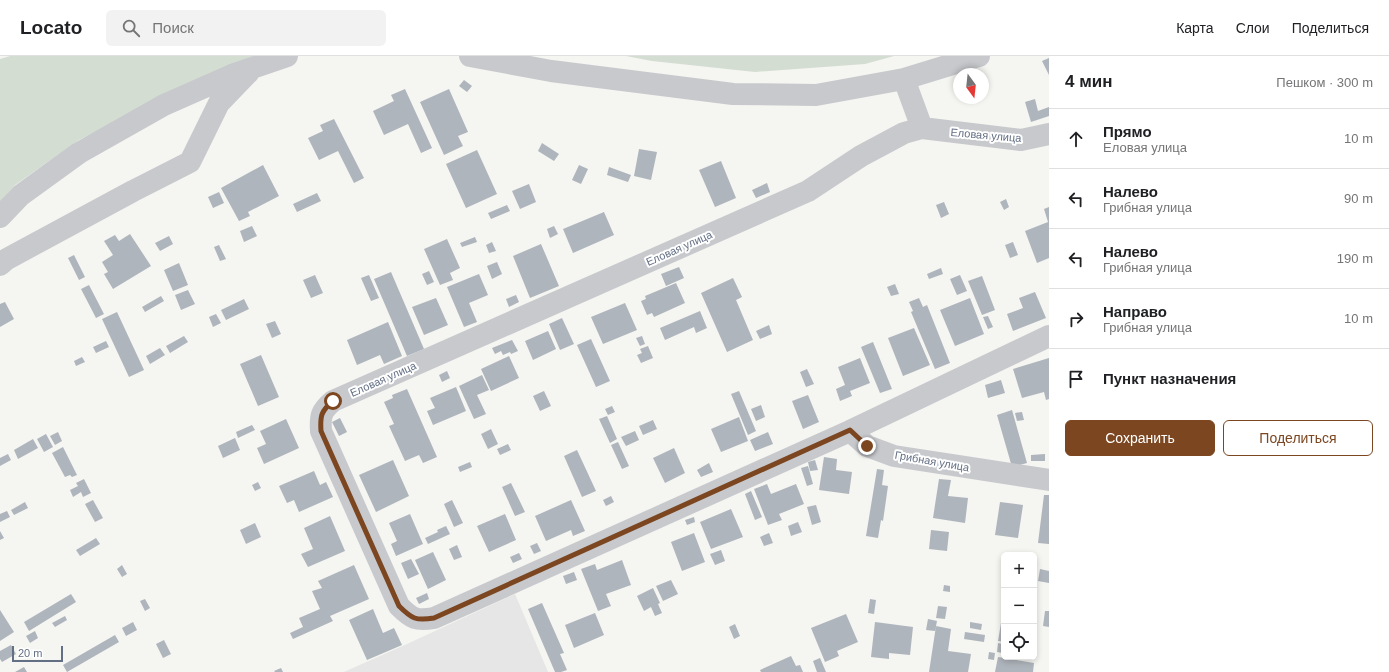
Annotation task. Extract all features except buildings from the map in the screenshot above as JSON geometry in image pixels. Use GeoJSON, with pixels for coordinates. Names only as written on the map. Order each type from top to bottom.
{"type":"FeatureCollection","features":[{"type":"Feature","properties":{"kind":"street"},"geometry":{"type":"LineString","coordinates":[[0,217],[20,195],[79,153],[164,105],[232,75],[287,56]]}},
{"type":"Feature","properties":{"kind":"street"},"geometry":{"type":"LineString","coordinates":[[470,56],[551,71],[733,94],[816,96],[904,79],[979,56]]}},
{"type":"Feature","properties":{"kind":"street"},"geometry":{"type":"LineString","coordinates":[[0,265],[7,259],[190,162],[219,103],[252,68]]}},
{"type":"Feature","properties":{"kind":"street"},"geometry":{"type":"LineString","coordinates":[[904,79],[922,128]]}},
{"type":"Feature","properties":{"kind":"street","name":"Еловая улица"},"geometry":{"type":"LineString","coordinates":[[850,430],[434,618],[421,620],[408,615],[399,606],[321,431],[320,418],[325,408],[333,401],[808,191],[861,156],[904,134],[922,128],[1021,140],[1049,134]]}},
{"type":"Feature","properties":{"kind":"street"},"geometry":{"type":"LineString","coordinates":[[850,430],[1049,336]]}},
{"type":"Feature","properties":{"kind":"street","name":"Грибная улица"},"geometry":{"type":"LineString","coordinates":[[850,430],[867,446],[894,456],[1049,480]]}},
{"type":"Feature","properties":{"kind":"shaded area"},"geometry":{"type":"Polygon","coordinates":[[[10,56],[255,56],[223,68],[79,140],[15,185],[0,202],[0,59],[10,56]]]}},
{"type":"Feature","properties":{"kind":"shaded area"},"geometry":{"type":"Polygon","coordinates":[[[626,56],[894,56],[865,64],[755,72],[652,61],[626,56]]]}},
{"type":"Feature","properties":{"kind":"shaded area"},"geometry":{"type":"Polygon","coordinates":[[[515,594],[548,672],[344,672],[407,644],[515,594]]]}},
{"type":"Feature","properties":{"kind":"route"},"geometry":{"type":"LineString","coordinates":[[333,401],[325,408],[320,418],[321,431],[399,606],[408,615],[421,620],[434,618],[850,430],[867,446]]}}]}
